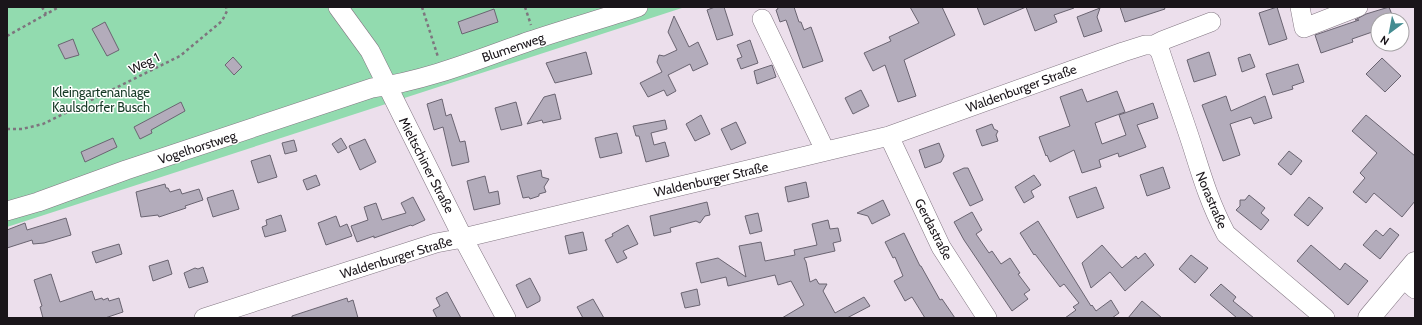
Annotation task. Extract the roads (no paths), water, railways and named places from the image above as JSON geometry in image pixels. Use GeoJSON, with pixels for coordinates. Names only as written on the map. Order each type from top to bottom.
{"type":"FeatureCollection","features":[{"type":"Feature","properties":{"kind":"main road"},"geometry":{"type":"LineString","coordinates":[[1369,318],[1411,277]]}},
{"type":"Feature","properties":{"kind":"street","name":"Mieltschiner Straße"},"geometry":{"type":"LineString","coordinates":[[338,7],[370,51],[463,238],[506,318]]}},
{"type":"Feature","properties":{"kind":"street","name":"Blumenweg"},"geometry":{"type":"LineString","coordinates":[[390,92],[441,72],[536,39],[638,7]]}},
{"type":"Feature","properties":{"kind":"street"},"geometry":{"type":"LineString","coordinates":[[1300,7],[1304,28],[1358,7]]}},
{"type":"Feature","properties":{"kind":"street"},"geometry":{"type":"LineString","coordinates":[[762,18],[824,151]]}},
{"type":"Feature","properties":{"kind":"street","name":"Waldenburger Straße"},"geometry":{"type":"LineString","coordinates":[[204,318],[436,243],[463,238],[889,136],[1130,49],[1145,45],[1154,45],[1211,22]]}},
{"type":"Feature","properties":{"kind":"street","name":"Norastraße"},"geometry":{"type":"LineString","coordinates":[[1154,45],[1160,51],[1203,183],[1226,234],[1325,318]]}},
{"type":"Feature","properties":{"kind":"street","name":"Vogelhorstweg"},"geometry":{"type":"LineString","coordinates":[[7,211],[38,202],[126,170],[372,88],[390,92]]}},
{"type":"Feature","properties":{"kind":"street","name":"Gerdastraße"},"geometry":{"type":"LineString","coordinates":[[889,136],[941,247],[987,318]]}},
{"type":"Feature","properties":{"kind":"park label","name":"Kleingartenanlage Kaulsdorfer Busch"},"geometry":{"type":"Point","coordinates":[101,100]}}]}
